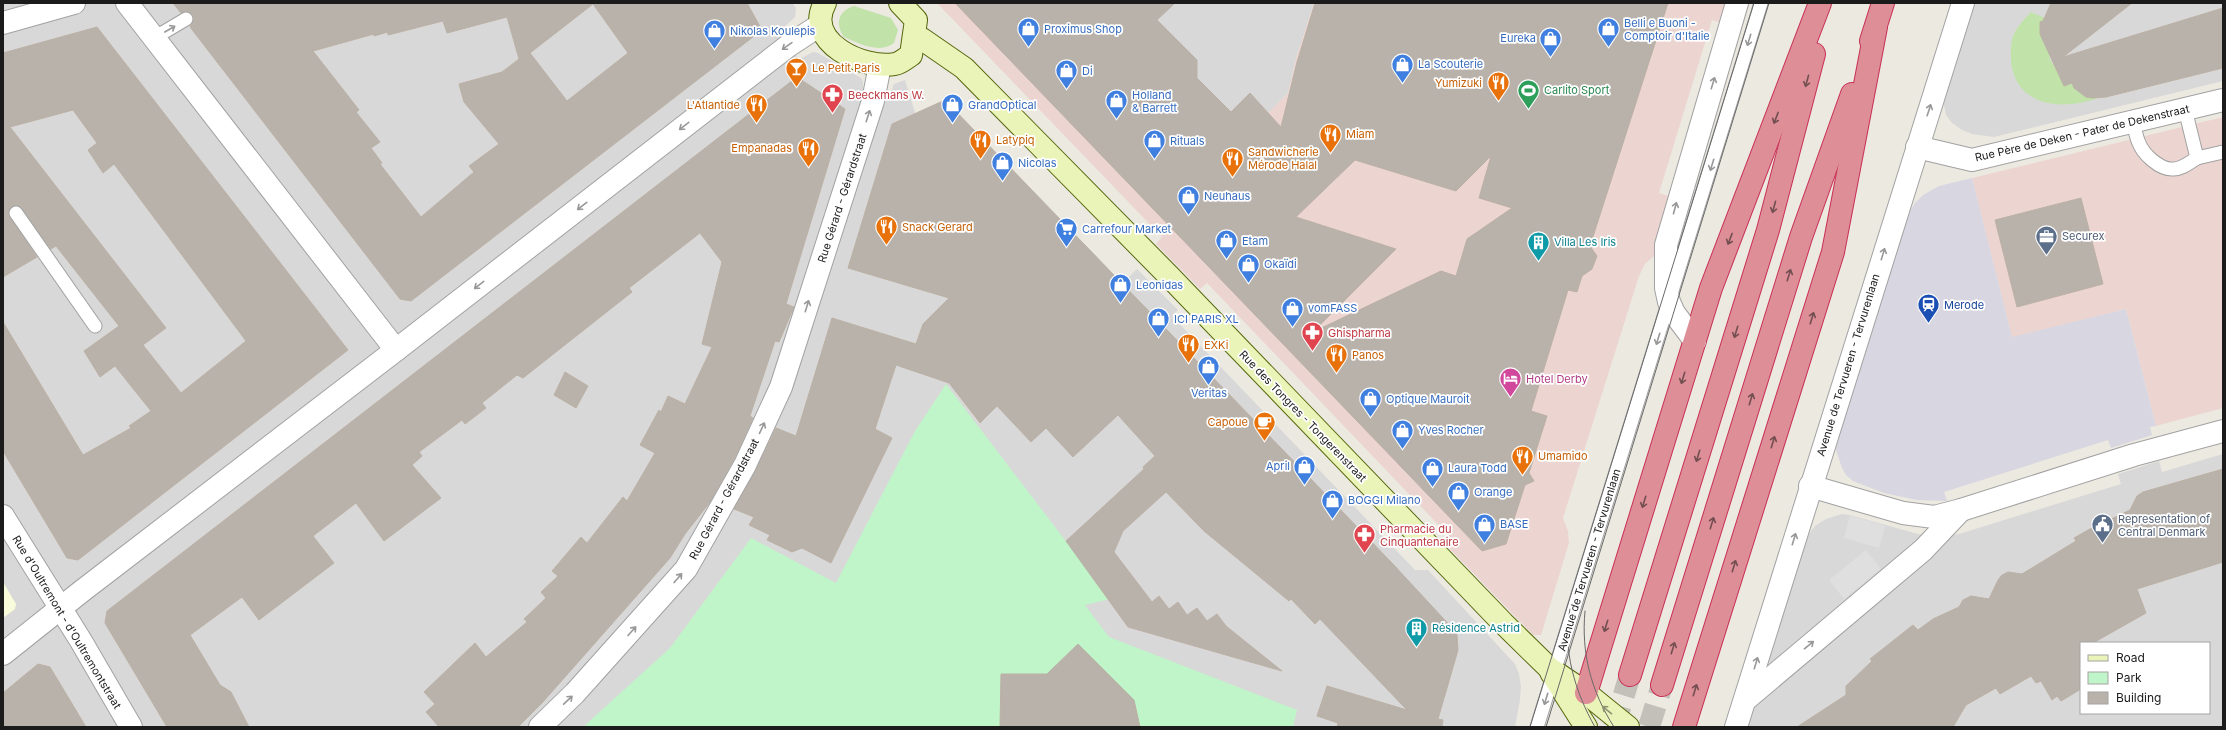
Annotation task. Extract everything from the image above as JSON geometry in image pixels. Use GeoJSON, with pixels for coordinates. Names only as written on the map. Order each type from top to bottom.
{"type":"FeatureCollection","features":[{"type":"Feature","properties":{"kind":"highway"},"geometry":{"type":"LineString","coordinates":[[1586,693],[1711,288],[1820,3]]}},
{"type":"Feature","properties":{"kind":"highway"},"geometry":{"type":"LineString","coordinates":[[1630,675],[1768,230],[1827,3]]}},
{"type":"Feature","properties":{"kind":"highway"},"geometry":{"type":"LineString","coordinates":[[1662,685],[1801,238],[1876,27],[1883,3]]}},
{"type":"Feature","properties":{"kind":"highway"},"geometry":{"type":"LineString","coordinates":[[1684,727],[1833,252],[1876,27]]}},
{"type":"Feature","properties":{"kind":"street"},"geometry":{"type":"LineString","coordinates":[[3,23],[74,3]]}},
{"type":"Feature","properties":{"kind":"street"},"geometry":{"type":"LineString","coordinates":[[127,3],[396,350]]}},
{"type":"Feature","properties":{"kind":"street"},"geometry":{"type":"LineString","coordinates":[[825,3],[820,12],[820,26],[826,37],[836,48],[852,57],[880,65],[897,64],[911,55],[915,37],[916,20],[900,3]]}},
{"type":"Feature","properties":{"kind":"street","name":"Avenue de Tervueren - Tervurenlaan"},"geometry":{"type":"LineString","coordinates":[[1695,341],[1674,313],[1669,302],[1666,288],[1666,245],[1737,3]]}},
{"type":"Feature","properties":{"kind":"street","name":"Avenue de Tervueren - Tervurenlaan"},"geometry":{"type":"LineString","coordinates":[[1736,727],[1810,486],[1963,3]]}},
{"type":"Feature","properties":{"kind":"street"},"geometry":{"type":"LineString","coordinates":[[3,654],[788,46],[820,26]]}},
{"type":"Feature","properties":{"kind":"street","name":"Rue des Tongres - Tongerenstraat"},"geometry":{"type":"LineString","coordinates":[[915,37],[922,39],[964,68],[1163,270],[1496,616],[1552,671],[1586,693],[1628,727]]}},
{"type":"Feature","properties":{"kind":"street","name":"Rue Gérard - Gérardstraat"},"geometry":{"type":"LineString","coordinates":[[540,727],[576,693],[686,569],[745,466],[780,387],[873,101],[880,65]]}},
{"type":"Feature","properties":{"kind":"street","name":"Rue Père de Deken - Pater de Dekenstraat"},"geometry":{"type":"LineString","coordinates":[[1917,147],[1972,160],[2223,100]]}},
{"type":"Feature","properties":{"kind":"street"},"geometry":{"type":"LineString","coordinates":[[1810,486],[1903,513],[1934,517],[1961,510],[2134,455],[2223,431]]}},
{"type":"Feature","properties":{"kind":"street"},"geometry":{"type":"LineString","coordinates":[[1745,700],[1911,560],[1961,510]]}},
{"type":"Feature","properties":{"kind":"street","name":"Rue d'Oultremont - d'Oultremontstraat"},"geometry":{"type":"LineString","coordinates":[[3,516],[131,727]]}},
{"type":"Feature","properties":{"kind":"street","name":"Rue des Tongres - Tongerenstraat"},"geometry":{"type":"LineString","coordinates":[[1552,671],[1583,725]]}},
{"type":"Feature","properties":{"kind":"street"},"geometry":{"type":"LineString","coordinates":[[1583,725],[1586,693]]}},
{"type":"Feature","properties":{"kind":"lane","name":"Avenue de Tervueren - Tervurenlaan"},"geometry":{"type":"LineString","coordinates":[[1538,727],[1552,671],[1669,302],[1761,3]]}},
{"type":"Feature","properties":{"kind":"lane"},"geometry":{"type":"LineString","coordinates":[[154,38],[186,19]]}},
{"type":"Feature","properties":{"kind":"lane"},"geometry":{"type":"LineString","coordinates":[[2185,109],[2197,158]]}},
{"type":"Feature","properties":{"kind":"lane"},"geometry":{"type":"LineString","coordinates":[[2133,122],[2139,144],[2148,156],[2158,164],[2172,169],[2184,166],[2197,158],[2223,152]]}},
{"type":"Feature","properties":{"kind":"lane"},"geometry":{"type":"LineString","coordinates":[[16,213],[95,326]]}},
{"type":"Feature","properties":{"kind":"shaded area"},"geometry":{"type":"Polygon","coordinates":[[[3,3],[792,3],[796,8],[795,17],[778,33],[799,59],[813,52],[818,53],[861,78],[863,81],[863,90],[889,97],[894,84],[905,80],[973,304],[909,369],[944,377],[979,423],[1137,269],[1178,310],[1172,316],[1415,570],[1428,570],[1515,664],[1519,674],[1521,686],[1515,727],[3,727],[3,3]]]}},
{"type":"Feature","properties":{"kind":"shaded area"},"geometry":{"type":"Polygon","coordinates":[[[937,3],[1055,3],[1217,166],[1288,93],[1296,59],[1314,3],[1727,3],[1721,23],[1712,20],[1659,193],[1668,196],[1655,255],[1645,264],[1639,276],[1563,518],[1568,531],[1569,543],[1541,635],[1533,635],[1450,549],[1450,537],[1207,283],[1200,289],[1156,244],[1162,237],[937,3]]]}},
{"type":"Feature","properties":{"kind":"shaded area"},"geometry":{"type":"Polygon","coordinates":[[[1055,3],[1314,3],[1296,59],[1288,93],[1217,166],[1055,3]]]}},
{"type":"Feature","properties":{"kind":"shaded area"},"geometry":{"type":"Polygon","coordinates":[[[1973,3],[2223,3],[2223,81],[1994,137],[1972,134],[1962,130],[1952,123],[1946,115],[1943,100],[1973,3]]]}},
{"type":"Feature","properties":{"kind":"shaded area"},"geometry":{"type":"Polygon","coordinates":[[[2223,117],[2223,408],[2156,426],[2126,309],[2012,338],[1972,178],[2223,117]]]}},
{"type":"Feature","properties":{"kind":"shaded area"},"geometry":{"type":"Polygon","coordinates":[[[1972,178],[2012,337],[2126,309],[2156,426],[2150,427],[2152,435],[2111,448],[2108,440],[1944,492],[1947,501],[1917,500],[1884,493],[1853,481],[1846,475],[1836,450],[1838,439],[1907,216],[1915,203],[1923,195],[1939,186],[1972,178]]]}},
{"type":"Feature","properties":{"kind":"shaded area"},"geometry":{"type":"Polygon","coordinates":[[[2223,454],[2223,727],[1748,727],[1803,546],[1808,535],[1815,526],[1826,519],[1842,514],[1918,534],[1945,536],[1959,534],[2121,484],[2118,474],[2159,461],[2162,472],[2223,454]]]}},
{"type":"Feature","properties":{"kind":"shaded area"},"geometry":{"type":"Polygon","coordinates":[[[1850,515],[1885,526],[1879,548],[1844,538],[1850,515]]]}},
{"type":"Feature","properties":{"kind":"shaded area"},"geometry":{"type":"Polygon","coordinates":[[[1866,550],[1881,569],[1844,599],[1829,580],[1866,550]]]}},
{"type":"Feature","properties":{"kind":"shaded area"},"geometry":{"type":"Polygon","coordinates":[[[3,582],[16,604],[15,609],[3,618],[3,582]]]}},
{"type":"Feature","properties":{"kind":"green space"},"geometry":{"type":"Polygon","coordinates":[[[854,6],[891,18],[898,30],[894,43],[882,48],[876,48],[863,45],[844,37],[839,23],[840,18],[844,11],[854,6]]]}},
{"type":"Feature","properties":{"kind":"green space"},"geometry":{"type":"Polygon","coordinates":[[[2031,12],[2045,18],[2050,60],[2056,68],[2064,85],[2072,84],[2075,90],[2079,89],[2086,97],[2098,98],[2070,104],[2056,104],[2043,102],[2031,96],[2021,88],[2014,76],[2011,61],[2011,42],[2023,20],[2031,12]]]}},
{"type":"Feature","properties":{"kind":"green space"},"geometry":{"type":"Polygon","coordinates":[[[946,384],[1110,599],[1085,605],[1109,637],[1297,710],[1293,727],[583,727],[670,648],[751,538],[836,583],[915,431],[946,384]]]}},
{"type":"Feature","properties":{"kind":"building"},"geometry":{"type":"Polygon","coordinates":[[[173,3],[747,3],[762,30],[411,301],[400,299],[190,27],[194,19],[193,15],[186,11],[181,13],[173,3]],[[593,4],[530,53],[567,101],[628,53],[593,4]],[[507,17],[447,33],[443,21],[388,35],[388,32],[374,36],[374,34],[313,51],[359,110],[356,112],[380,142],[371,148],[382,163],[380,164],[421,217],[474,172],[469,166],[499,144],[464,102],[459,84],[502,72],[519,59],[507,17]]]}},
{"type":"Feature","properties":{"kind":"building"},"geometry":{"type":"Polygon","coordinates":[[[955,3],[1175,3],[1157,20],[1197,60],[1197,78],[1231,112],[1250,93],[1281,127],[1297,62],[1315,3],[1668,3],[1590,246],[1597,256],[1592,269],[1582,276],[1577,292],[1568,290],[1531,411],[1547,416],[1529,473],[1534,481],[1525,485],[1506,544],[1482,551],[955,3]],[[1491,156],[1456,191],[1355,160],[1296,217],[1396,249],[1313,332],[1441,271],[1456,276],[1467,239],[1512,208],[1479,198],[1491,156]]]}},
{"type":"Feature","properties":{"kind":"building"},"geometry":{"type":"Polygon","coordinates":[[[2051,3],[2132,3],[2063,57],[2223,8],[2223,68],[2106,97],[2086,97],[2074,88],[2072,83],[2064,86],[2040,34],[2040,22],[2043,21],[2051,3]]]}},
{"type":"Feature","properties":{"kind":"building"},"geometry":{"type":"Polygon","coordinates":[[[97,27],[348,350],[78,560],[67,558],[3,451],[3,322],[83,455],[131,428],[129,426],[151,411],[115,366],[100,377],[84,351],[119,326],[56,246],[51,249],[19,206],[11,207],[8,214],[37,257],[3,277],[3,53],[97,27]],[[73,110],[10,127],[166,328],[143,345],[181,393],[246,341],[114,164],[103,173],[88,150],[97,143],[73,110]]]}},
{"type":"Feature","properties":{"kind":"building"},"geometry":{"type":"Polygon","coordinates":[[[797,77],[845,109],[786,304],[794,307],[779,342],[775,341],[750,416],[753,418],[734,459],[710,502],[685,534],[670,558],[542,703],[518,727],[439,727],[426,712],[435,704],[424,692],[475,643],[486,657],[527,622],[524,619],[546,598],[541,592],[558,576],[552,571],[581,537],[587,543],[623,497],[627,501],[655,453],[640,445],[659,410],[661,412],[668,396],[685,404],[712,347],[702,344],[722,262],[700,233],[629,288],[632,292],[523,378],[517,375],[482,403],[486,408],[465,424],[462,420],[419,452],[422,456],[412,465],[441,498],[384,541],[356,503],[313,536],[334,563],[259,620],[242,597],[190,635],[220,685],[231,692],[249,727],[167,727],[105,623],[107,611],[797,77]]]}},
{"type":"Feature","properties":{"kind":"building"},"geometry":{"type":"Polygon","coordinates":[[[945,100],[1392,563],[1454,630],[1457,635],[1458,650],[1438,719],[1443,720],[1442,727],[1337,727],[1338,723],[1317,716],[1327,686],[1407,710],[1320,619],[1315,624],[1291,599],[1289,601],[1204,531],[1166,492],[1123,531],[1114,552],[1152,602],[1159,596],[1169,609],[1178,602],[1187,615],[1197,608],[1207,621],[1217,614],[1226,626],[1282,671],[1128,627],[1066,541],[1144,469],[1143,467],[1155,456],[1118,415],[1073,457],[1046,428],[1031,442],[997,406],[980,423],[949,383],[896,365],[875,429],[892,438],[831,563],[802,548],[792,552],[767,540],[770,535],[749,525],[754,517],[734,509],[756,470],[776,428],[796,436],[832,318],[916,344],[923,324],[949,298],[848,268],[892,124],[945,100]]]}},
{"type":"Feature","properties":{"kind":"building"},"geometry":{"type":"Polygon","coordinates":[[[2081,198],[2103,284],[2017,307],[1995,220],[2081,198]]]}},
{"type":"Feature","properties":{"kind":"building"},"geometry":{"type":"Polygon","coordinates":[[[565,372],[588,386],[576,408],[554,395],[565,372]]]}},
{"type":"Feature","properties":{"kind":"building"},"geometry":{"type":"Polygon","coordinates":[[[2223,469],[2223,562],[2137,589],[2146,613],[2095,642],[2080,642],[2080,690],[2061,701],[2057,696],[2052,700],[2041,681],[2036,683],[2031,676],[2000,694],[1996,688],[1966,705],[1953,727],[1797,727],[1846,695],[1846,686],[1872,661],[1870,659],[1913,625],[1918,630],[1933,619],[1959,607],[1963,600],[1971,596],[1989,599],[2002,575],[2008,572],[2022,574],[2076,541],[2074,538],[2130,510],[2137,496],[2143,492],[2223,469]]]}},
{"type":"Feature","properties":{"kind":"building"},"geometry":{"type":"Polygon","coordinates":[[[1078,644],[1134,700],[1140,727],[1000,727],[1001,674],[1047,674],[1078,644]]]}},
{"type":"Feature","properties":{"kind":"building"},"geometry":{"type":"Polygon","coordinates":[[[38,664],[50,667],[86,727],[3,727],[3,693],[38,664]]]}},
{"type":"Feature","properties":{"kind":"tunnel"},"geometry":{"type":"LineString","coordinates":[[1614,727],[1630,675]]}},
{"type":"Feature","properties":{"kind":"tunnel"},"geometry":{"type":"LineString","coordinates":[[1649,727],[1662,685]]}},
{"type":"Feature","properties":{"kind":"tram line"},"geometry":{"type":"LineString","coordinates":[[1530,727],[1754,3]]}},
{"type":"Feature","properties":{"kind":"tram line"},"geometry":{"type":"LineString","coordinates":[[1546,727],[1769,3]]}},
{"type":"Feature","properties":{"kind":"tram line"},"geometry":{"type":"LineString","coordinates":[[1570,609],[1568,639],[1572,670],[1576,685],[1595,727]]}},
{"type":"Feature","properties":{"kind":"tram line"},"geometry":{"type":"LineString","coordinates":[[1585,611],[1584,627],[1586,657],[1589,671],[1599,700],[1614,727]]}},
{"type":"Feature","properties":{"kind":"place","name":"Proximus Shop"},"geometry":{"type":"Point","coordinates":[1029,48]}},
{"type":"Feature","properties":{"kind":"place","name":"Belli e Buoni - Comptoir d'Italie"},"geometry":{"type":"Point","coordinates":[1608,48]}},
{"type":"Feature","properties":{"kind":"place","name":"Nikolas Koulepis"},"geometry":{"type":"Point","coordinates":[715,50]}},
{"type":"Feature","properties":{"kind":"place","name":"Eureka"},"geometry":{"type":"Point","coordinates":[1551,58]}},
{"type":"Feature","properties":{"kind":"place","name":"La Scouterie"},"geometry":{"type":"Point","coordinates":[1403,84]}},
{"type":"Feature","properties":{"kind":"place","name":"Le Petit Paris"},"geometry":{"type":"Point","coordinates":[797,88]}},
{"type":"Feature","properties":{"kind":"place","name":"Di"},"geometry":{"type":"Point","coordinates":[1066,90]}},
{"type":"Feature","properties":{"kind":"place","name":"Yumizuki"},"geometry":{"type":"Point","coordinates":[1498,102]}},
{"type":"Feature","properties":{"kind":"place","name":"Carlito Sport"},"geometry":{"type":"Point","coordinates":[1529,110]}},
{"type":"Feature","properties":{"kind":"place","name":"Beeckmans W."},"geometry":{"type":"Point","coordinates":[833,114]}},
{"type":"Feature","properties":{"kind":"place","name":"Holland & Barrett"},"geometry":{"type":"Point","coordinates":[1117,120]}},
{"type":"Feature","properties":{"kind":"place","name":"L'Atlantide"},"geometry":{"type":"Point","coordinates":[756,124]}},
{"type":"Feature","properties":{"kind":"place","name":"GrandOptical"},"geometry":{"type":"Point","coordinates":[952,124]}},
{"type":"Feature","properties":{"kind":"place","name":"Miam"},"geometry":{"type":"Point","coordinates":[1330,154]}},
{"type":"Feature","properties":{"kind":"place","name":"Latypiq"},"geometry":{"type":"Point","coordinates":[980,160]}},
{"type":"Feature","properties":{"kind":"place","name":"Rituals"},"geometry":{"type":"Point","coordinates":[1154,160]}},
{"type":"Feature","properties":{"kind":"place","name":"Empanadas"},"geometry":{"type":"Point","coordinates":[808,168]}},
{"type":"Feature","properties":{"kind":"place","name":"Sandwicherie Mérode Halal"},"geometry":{"type":"Point","coordinates":[1232,178]}},
{"type":"Feature","properties":{"kind":"place","name":"Nicolas"},"geometry":{"type":"Point","coordinates":[1002,182]}},
{"type":"Feature","properties":{"kind":"place","name":"Neuhaus"},"geometry":{"type":"Point","coordinates":[1188,216]}},
{"type":"Feature","properties":{"kind":"place","name":"Snack Gerard"},"geometry":{"type":"Point","coordinates":[887,246]}},
{"type":"Feature","properties":{"kind":"place","name":"Carrefour Market"},"geometry":{"type":"Point","coordinates":[1066,248]}},
{"type":"Feature","properties":{"kind":"place","name":"Securex"},"geometry":{"type":"Point","coordinates":[2046,256]}},
{"type":"Feature","properties":{"kind":"place","name":"Etam"},"geometry":{"type":"Point","coordinates":[1226,260]}},
{"type":"Feature","properties":{"kind":"place","name":"Villa Les Iris"},"geometry":{"type":"Point","coordinates":[1538,262]}},
{"type":"Feature","properties":{"kind":"place","name":"Okaïdi"},"geometry":{"type":"Point","coordinates":[1249,284]}},
{"type":"Feature","properties":{"kind":"place","name":"Leonidas"},"geometry":{"type":"Point","coordinates":[1120,304]}},
{"type":"Feature","properties":{"kind":"place","name":"Merode"},"geometry":{"type":"Point","coordinates":[1928,324]}},
{"type":"Feature","properties":{"kind":"place","name":"vomFASS"},"geometry":{"type":"Point","coordinates":[1293,328]}},
{"type":"Feature","properties":{"kind":"place","name":"ICI PARIS XL"},"geometry":{"type":"Point","coordinates":[1159,338]}},
{"type":"Feature","properties":{"kind":"place","name":"Ghispharma"},"geometry":{"type":"Point","coordinates":[1313,352]}},
{"type":"Feature","properties":{"kind":"place","name":"EXKi"},"geometry":{"type":"Point","coordinates":[1189,364]}},
{"type":"Feature","properties":{"kind":"place","name":"Panos"},"geometry":{"type":"Point","coordinates":[1337,374]}},
{"type":"Feature","properties":{"kind":"place","name":"Veritas"},"geometry":{"type":"Point","coordinates":[1209,386]}},
{"type":"Feature","properties":{"kind":"place","name":"Hotel Derby"},"geometry":{"type":"Point","coordinates":[1511,398]}},
{"type":"Feature","properties":{"kind":"place","name":"Optique Mauroit"},"geometry":{"type":"Point","coordinates":[1371,418]}},
{"type":"Feature","properties":{"kind":"place","name":"Capoue"},"geometry":{"type":"Point","coordinates":[1264,442]}},
{"type":"Feature","properties":{"kind":"place","name":"Yves Rocher"},"geometry":{"type":"Point","coordinates":[1403,450]}},
{"type":"Feature","properties":{"kind":"place","name":"Umamido"},"geometry":{"type":"Point","coordinates":[1523,476]}},
{"type":"Feature","properties":{"kind":"place","name":"April"},"geometry":{"type":"Point","coordinates":[1305,486]}},
{"type":"Feature","properties":{"kind":"place","name":"Laura Todd"},"geometry":{"type":"Point","coordinates":[1432,488]}},
{"type":"Feature","properties":{"kind":"place","name":"Orange"},"geometry":{"type":"Point","coordinates":[1458,512]}},
{"type":"Feature","properties":{"kind":"place","name":"BOGGI Milano"},"geometry":{"type":"Point","coordinates":[1333,520]}},
{"type":"Feature","properties":{"kind":"place","name":"BASE"},"geometry":{"type":"Point","coordinates":[1485,544]}},
{"type":"Feature","properties":{"kind":"place","name":"Representation of Central Denmark"},"geometry":{"type":"Point","coordinates":[2102,544]}},
{"type":"Feature","properties":{"kind":"place","name":"Pharmacie du Cinquantenaire"},"geometry":{"type":"Point","coordinates":[1365,554]}},
{"type":"Feature","properties":{"kind":"place","name":"Résidence Astrid"},"geometry":{"type":"Point","coordinates":[1416,648]}}]}
